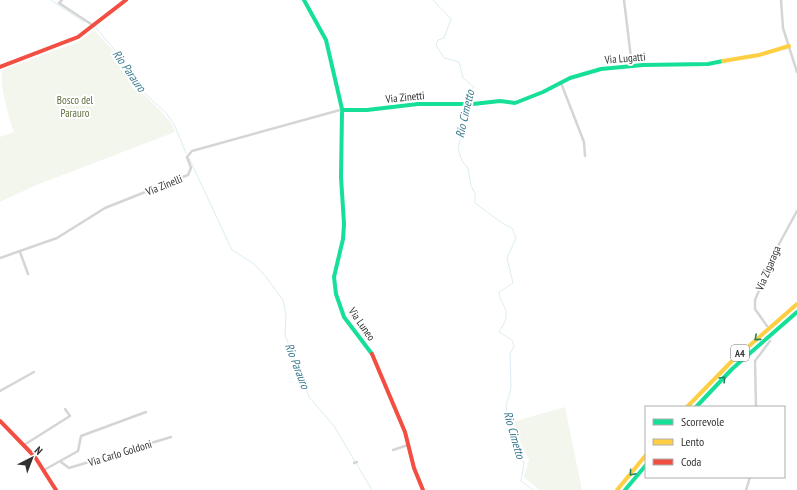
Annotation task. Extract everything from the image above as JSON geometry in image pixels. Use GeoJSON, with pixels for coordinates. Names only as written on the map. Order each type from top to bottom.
{"type":"FeatureCollection","features":[{"type":"Feature","properties":{"kind":"main road"},"geometry":{"type":"LineString","coordinates":[[0,67],[72,39],[94,26],[126,0]]}},
{"type":"Feature","properties":{"kind":"main road","name":"Via Luneo"},"geometry":{"type":"LineString","coordinates":[[304,0],[326,40],[342,110],[341,177],[344,232],[334,277],[334,287],[344,317],[375,359],[409,445],[414,468],[423,490]]}},
{"type":"Feature","properties":{"kind":"main road","name":"Via Lugatti"},"geometry":{"type":"LineString","coordinates":[[468,104],[500,101],[516,102],[570,78],[601,69],[632,66],[708,64],[759,55],[789,46]]}},
{"type":"Feature","properties":{"kind":"main road","name":"Via Zinetti"},"geometry":{"type":"LineString","coordinates":[[342,110],[367,110],[421,103],[468,104]]}},
{"type":"Feature","properties":{"kind":"main road","name":"A4"},"geometry":{"type":"LineString","coordinates":[[688,406],[732,361],[797,304]]}},
{"type":"Feature","properties":{"kind":"main road","name":"A4"},"geometry":{"type":"LineString","coordinates":[[697,406],[732,369],[797,312]]}},
{"type":"Feature","properties":{"kind":"main road"},"geometry":{"type":"LineString","coordinates":[[0,421],[24,445],[44,470],[56,490]]}},
{"type":"Feature","properties":{"kind":"main road"},"geometry":{"type":"LineString","coordinates":[[617,490],[645,457]]}},
{"type":"Feature","properties":{"kind":"main road"},"geometry":{"type":"LineString","coordinates":[[625,490],[645,466]]}},
{"type":"Feature","properties":{"kind":"street"},"geometry":{"type":"LineString","coordinates":[[62,0],[59,3],[94,26]]}},
{"type":"Feature","properties":{"kind":"street"},"geometry":{"type":"LineString","coordinates":[[624,0],[632,66]]}},
{"type":"Feature","properties":{"kind":"street"},"geometry":{"type":"LineString","coordinates":[[782,0],[782,20],[797,72]]}},
{"type":"Feature","properties":{"kind":"street"},"geometry":{"type":"LineString","coordinates":[[561,83],[584,142],[585,156]]}},
{"type":"Feature","properties":{"kind":"street","name":"Via Zinelli"},"geometry":{"type":"LineString","coordinates":[[0,258],[57,238],[105,208],[188,175],[191,168],[187,157],[192,151],[342,110]]}},
{"type":"Feature","properties":{"kind":"street","name":"Via Zigaraga"},"geometry":{"type":"LineString","coordinates":[[767,326],[755,309],[755,300],[778,246],[797,211]]}},
{"type":"Feature","properties":{"kind":"street"},"geometry":{"type":"LineString","coordinates":[[20,252],[28,274]]}},
{"type":"Feature","properties":{"kind":"street"},"geometry":{"type":"LineString","coordinates":[[756,406],[755,361],[770,341]]}},
{"type":"Feature","properties":{"kind":"street"},"geometry":{"type":"LineString","coordinates":[[0,391],[34,372]]}},
{"type":"Feature","properties":{"kind":"street"},"geometry":{"type":"LineString","coordinates":[[24,445],[70,416],[65,409]]}},
{"type":"Feature","properties":{"kind":"street","name":"Via Carlo Goldoni"},"geometry":{"type":"LineString","coordinates":[[44,470],[61,462],[78,451],[81,436],[146,412]]}},
{"type":"Feature","properties":{"kind":"street","name":"Via Carlo Goldoni"},"geometry":{"type":"LineString","coordinates":[[61,462],[68,468],[171,436]]}},
{"type":"Feature","properties":{"kind":"street"},"geometry":{"type":"LineString","coordinates":[[393,450],[409,445]]}},
{"type":"Feature","properties":{"kind":"street"},"geometry":{"type":"LineString","coordinates":[[746,490],[750,478]]}},
{"type":"Feature","properties":{"kind":"green space","name":"Bosco del Parauro"},"geometry":{"type":"Polygon","coordinates":[[[94,30],[117,55],[134,85],[159,109],[172,124],[175,132],[34,186],[0,202],[0,137],[14,132],[3,92],[2,70],[78,42],[94,30]]]}},
{"type":"Feature","properties":{"kind":"green space"},"geometry":{"type":"Polygon","coordinates":[[[565,407],[582,490],[539,490],[524,477],[529,460],[512,422],[565,407]]]}},
{"type":"Feature","properties":{"kind":"waterway","name":"Rio Parauro"},"geometry":{"type":"LineString","coordinates":[[51,0],[84,22]]}},
{"type":"Feature","properties":{"kind":"waterway","name":"Rio Cimetto"},"geometry":{"type":"LineString","coordinates":[[433,0],[451,19],[444,38],[438,40],[436,45],[444,58],[459,62],[463,78],[474,87],[469,95],[468,103]]}},
{"type":"Feature","properties":{"kind":"waterway","name":"Rio Parauro"},"geometry":{"type":"LineString","coordinates":[[96,28],[119,55],[136,85],[166,113],[174,124],[186,153]]}},
{"type":"Feature","properties":{"kind":"waterway","name":"Rio Cimetto"},"geometry":{"type":"LineString","coordinates":[[468,106],[458,149],[462,161],[468,168],[471,186],[475,193],[475,203],[502,223],[512,228],[516,238],[507,258],[513,283],[499,292],[506,314],[505,321],[499,332],[512,340],[514,346],[510,354],[511,388],[506,406],[509,427],[524,463],[521,481],[533,490]]}},
{"type":"Feature","properties":{"kind":"waterway","name":"Rio Parauro"},"geometry":{"type":"LineString","coordinates":[[189,158],[232,250],[254,264],[283,300],[286,315],[285,335],[309,397],[334,426],[372,490]]}},
{"type":"Feature","properties":{"kind":"traffic: fast"},"geometry":{"type":"LineString","coordinates":[[304,0],[326,40],[342,109]]}},
{"type":"Feature","properties":{"kind":"traffic: fast"},"geometry":{"type":"LineString","coordinates":[[343,110],[367,110],[418,104],[473,104],[500,101],[515,103],[543,92],[570,78],[601,69],[643,65],[708,64],[723,61]]}},
{"type":"Feature","properties":{"kind":"traffic: fast"},"geometry":{"type":"LineString","coordinates":[[342,112],[341,177],[344,224],[343,239],[334,277],[336,294],[344,317],[372,354]]}},
{"type":"Feature","properties":{"kind":"traffic: fast"},"geometry":{"type":"LineString","coordinates":[[697,406],[732,369],[797,312]]}},
{"type":"Feature","properties":{"kind":"traffic: fast"},"geometry":{"type":"LineString","coordinates":[[625,490],[645,466]]}},
{"type":"Feature","properties":{"kind":"traffic: slow"},"geometry":{"type":"LineString","coordinates":[[723,61],[759,55],[789,46]]}},
{"type":"Feature","properties":{"kind":"traffic: slow"},"geometry":{"type":"LineString","coordinates":[[688,406],[732,361],[797,304]]}},
{"type":"Feature","properties":{"kind":"traffic: slow"},"geometry":{"type":"LineString","coordinates":[[617,490],[645,456]]}},
{"type":"Feature","properties":{"kind":"traffic: jam"},"geometry":{"type":"LineString","coordinates":[[0,67],[78,37],[126,0]]}},
{"type":"Feature","properties":{"kind":"traffic: jam"},"geometry":{"type":"LineString","coordinates":[[372,354],[405,432],[414,468],[423,490]]}},
{"type":"Feature","properties":{"kind":"traffic: jam"},"geometry":{"type":"LineString","coordinates":[[0,421],[35,457],[56,490]]}}]}
